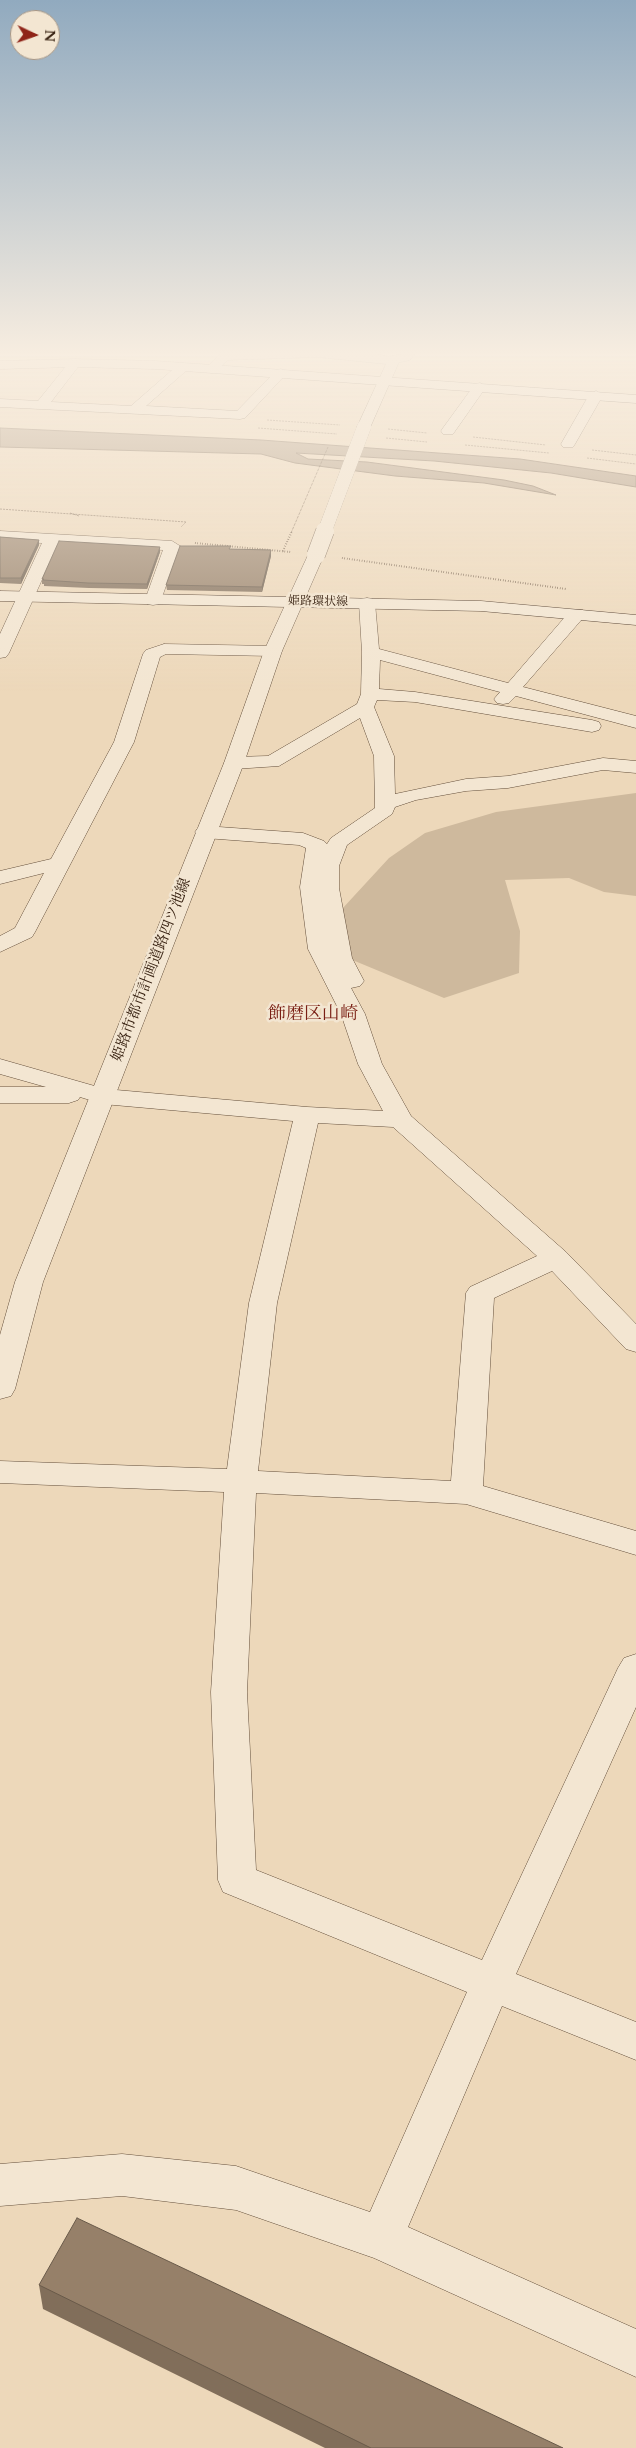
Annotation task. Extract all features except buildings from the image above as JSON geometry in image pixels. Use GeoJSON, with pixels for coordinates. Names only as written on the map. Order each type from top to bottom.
{"type":"FeatureCollection","features":[{"type":"Feature","properties":{"kind":"street","name":"姫路市都市計画道路四ツ池線"},"geometry":{"type":"LineString","coordinates":[[0,1389],[28,1282],[234,763],[273,651],[316,555],[350,464]]}},
{"type":"Feature","properties":{"kind":"street"},"geometry":{"type":"LineString","coordinates":[[0,536],[172,546],[153,600]]}},
{"type":"Feature","properties":{"kind":"street"},"geometry":{"type":"LineString","coordinates":[[0,652],[52,539]]}},
{"type":"Feature","properties":{"kind":"street","name":"姫路環状線"},"geometry":{"type":"LineString","coordinates":[[0,596],[481,606],[636,620]]}},
{"type":"Feature","properties":{"kind":"street"},"geometry":{"type":"LineString","coordinates":[[368,603],[371,652],[368,700],[384,756],[385,810],[338,842],[328,866],[328,888],[341,958],[405,1092],[400,1120]]}},
{"type":"Feature","properties":{"kind":"street"},"geometry":{"type":"LineString","coordinates":[[494,710],[577,614]]}},
{"type":"Feature","properties":{"kind":"street"},"geometry":{"type":"LineString","coordinates":[[0,945],[24,932],[124,742],[152,654],[164,649],[273,651]]}},
{"type":"Feature","properties":{"kind":"street"},"geometry":{"type":"LineString","coordinates":[[371,652],[636,722]]}},
{"type":"Feature","properties":{"kind":"street"},"geometry":{"type":"LineString","coordinates":[[234,763],[272,762],[368,700],[415,697],[636,732]]}},
{"type":"Feature","properties":{"kind":"street"},"geometry":{"type":"LineString","coordinates":[[385,804],[421,793],[466,785],[508,782],[603,764],[636,767]]}},
{"type":"Feature","properties":{"kind":"street"},"geometry":{"type":"LineString","coordinates":[[205,832],[303,839],[317,845],[311,887],[319,949],[353,1014],[370,1064],[400,1120],[556,1258],[636,1342]]}},
{"type":"Feature","properties":{"kind":"street"},"geometry":{"type":"LineString","coordinates":[[0,878],[19,871],[59,864]]}},
{"type":"Feature","properties":{"kind":"street"},"geometry":{"type":"LineString","coordinates":[[0,1066],[103,1096]]}},
{"type":"Feature","properties":{"kind":"street"},"geometry":{"type":"LineString","coordinates":[[0,1094],[103,1096],[307,1115],[400,1120]]}},
{"type":"Feature","properties":{"kind":"street"},"geometry":{"type":"LineString","coordinates":[[307,1115],[263,1303],[241,1480],[229,1692],[237,1880],[636,2041]]}},
{"type":"Feature","properties":{"kind":"street"},"geometry":{"type":"LineString","coordinates":[[466,1493],[480,1292],[556,1258]]}},
{"type":"Feature","properties":{"kind":"street"},"geometry":{"type":"LineString","coordinates":[[0,1472],[241,1480],[466,1493],[636,1544]]}},
{"type":"Feature","properties":{"kind":"street"},"geometry":{"type":"LineString","coordinates":[[381,2238],[491,1984],[632,1687]]}},
{"type":"Feature","properties":{"kind":"street"},"geometry":{"type":"LineString","coordinates":[[0,2185],[122,2175],[236,2188],[381,2238],[636,2352]]}},
{"type":"Feature","properties":{"kind":"path"},"geometry":{"type":"LineString","coordinates":[[283,552],[321,464]]}},
{"type":"Feature","properties":{"kind":"path"},"geometry":{"type":"LineString","coordinates":[[0,509],[186,522],[180,528]]}},
{"type":"Feature","properties":{"kind":"shaded area"},"geometry":{"type":"Polygon","coordinates":[[[305,464],[384,464],[504,480],[533,486],[556,495],[484,483],[395,476],[305,464]]]}},
{"type":"Feature","properties":{"kind":"shaded area"},"geometry":{"type":"Polygon","coordinates":[[[466,464],[556,464],[636,476],[636,487],[551,473],[466,464]]]}},
{"type":"Feature","properties":{"kind":"shaded area"},"geometry":{"type":"Polygon","coordinates":[[[636,793],[636,896],[604,892],[569,878],[505,880],[520,931],[519,973],[444,998],[350,959],[342,909],[389,858],[425,833],[496,812],[636,793]]]}},
{"type":"Feature","properties":{"kind":"district","name":"飾磨区山崎"},"geometry":{"type":"Point","coordinates":[313,1015]}}]}
